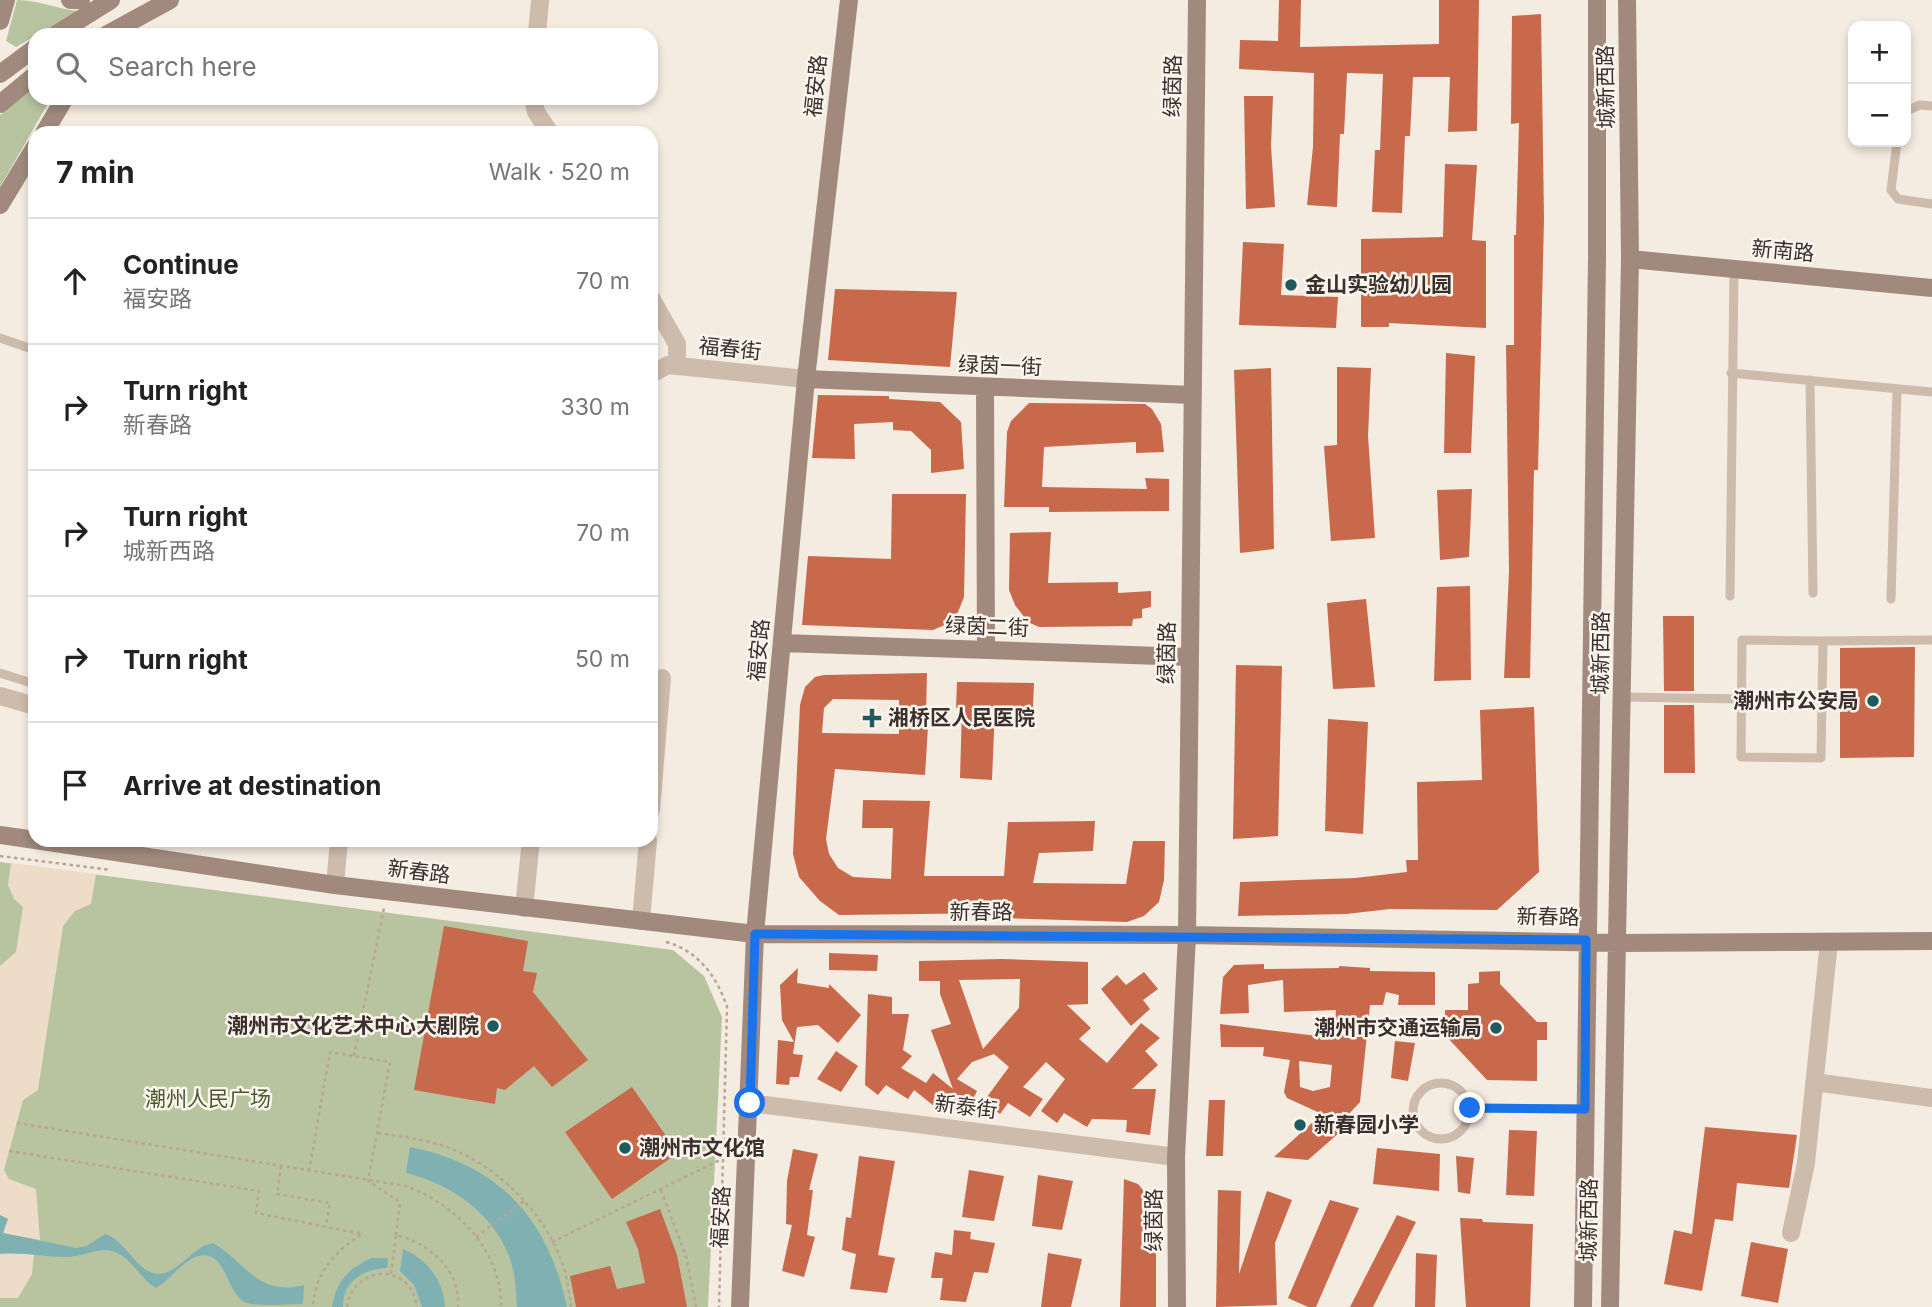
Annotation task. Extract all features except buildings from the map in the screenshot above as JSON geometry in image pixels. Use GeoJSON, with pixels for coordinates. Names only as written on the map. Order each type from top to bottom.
{"type":"FeatureCollection","features":[{"type":"Feature","properties":{"kind":"street"},"geometry":{"type":"LineString","coordinates":[[70,0],[81,0]]}},
{"type":"Feature","properties":{"kind":"street"},"geometry":{"type":"LineString","coordinates":[[66,28],[111,0]]}},
{"type":"Feature","properties":{"kind":"street"},"geometry":{"type":"LineString","coordinates":[[120,28],[170,0]]}},
{"type":"Feature","properties":{"kind":"street"},"geometry":{"type":"LineString","coordinates":[[538,28],[540,0]]}},
{"type":"Feature","properties":{"kind":"street","name":"福安路"},"geometry":{"type":"LineString","coordinates":[[740,1307],[755,934],[806,379],[849,0]]}},
{"type":"Feature","properties":{"kind":"street","name":"绿茵路"},"geometry":{"type":"LineString","coordinates":[[1177,1307],[1176,1157],[1187,935],[1197,0]]}},
{"type":"Feature","properties":{"kind":"street","name":"城新西路"},"geometry":{"type":"LineString","coordinates":[[1583,1307],[1597,258],[1597,0]]}},
{"type":"Feature","properties":{"kind":"street","name":"城新西路"},"geometry":{"type":"LineString","coordinates":[[1610,1307],[1630,259],[1628,0]]}},
{"type":"Feature","properties":{"kind":"street"},"geometry":{"type":"LineString","coordinates":[[0,74],[28,53]]}},
{"type":"Feature","properties":{"kind":"street"},"geometry":{"type":"LineString","coordinates":[[0,104],[28,81]]}},
{"type":"Feature","properties":{"kind":"street"},"geometry":{"type":"LineString","coordinates":[[48,126],[61,105]]}},
{"type":"Feature","properties":{"kind":"street"},"geometry":{"type":"LineString","coordinates":[[534,105],[545,126]]}},
{"type":"Feature","properties":{"kind":"street"},"geometry":{"type":"LineString","coordinates":[[0,205],[28,159]]}},
{"type":"Feature","properties":{"kind":"street","name":"新南路"},"geometry":{"type":"LineString","coordinates":[[1630,259],[1932,288]]}},
{"type":"Feature","properties":{"kind":"street"},"geometry":{"type":"LineString","coordinates":[[658,310],[677,344],[677,366]]}},
{"type":"Feature","properties":{"kind":"street","name":"福春街"},"geometry":{"type":"LineString","coordinates":[[658,370],[668,365],[806,379]]}},
{"type":"Feature","properties":{"kind":"street","name":"绿茵一街"},"geometry":{"type":"LineString","coordinates":[[806,379],[1192,395]]}},
{"type":"Feature","properties":{"kind":"street"},"geometry":{"type":"LineString","coordinates":[[985,388],[986,650]]}},
{"type":"Feature","properties":{"kind":"street","name":"绿茵二街"},"geometry":{"type":"LineString","coordinates":[[782,643],[1189,657]]}},
{"type":"Feature","properties":{"kind":"street"},"geometry":{"type":"LineString","coordinates":[[658,726],[662,678]]}},
{"type":"Feature","properties":{"kind":"street"},"geometry":{"type":"LineString","coordinates":[[0,696],[28,704]]}},
{"type":"Feature","properties":{"kind":"street","name":"新春路"},"geometry":{"type":"LineString","coordinates":[[0,835],[28,839]]}},
{"type":"Feature","properties":{"kind":"street","name":"新春路"},"geometry":{"type":"LineString","coordinates":[[82,847],[334,885],[755,934],[1187,935],[1586,940],[1619,943],[1932,942]]}},
{"type":"Feature","properties":{"kind":"street"},"geometry":{"type":"LineString","coordinates":[[334,885],[339,847]]}},
{"type":"Feature","properties":{"kind":"street"},"geometry":{"type":"LineString","coordinates":[[524,908],[530,847]]}},
{"type":"Feature","properties":{"kind":"street"},"geometry":{"type":"LineString","coordinates":[[642,921],[647,847]]}},
{"type":"Feature","properties":{"kind":"street"},"geometry":{"type":"LineString","coordinates":[[1791,1233],[1805,1163],[1829,942]]}},
{"type":"Feature","properties":{"kind":"street"},"geometry":{"type":"LineString","coordinates":[[1814,1082],[1932,1098]]}},
{"type":"Feature","properties":{"kind":"street","name":"新泰街"},"geometry":{"type":"LineString","coordinates":[[750,1103],[1176,1157]]}},
{"type":"Feature","properties":{"kind":"lane"},"geometry":{"type":"LineString","coordinates":[[1911,109],[1920,105],[1932,106]]}},
{"type":"Feature","properties":{"kind":"lane"},"geometry":{"type":"LineString","coordinates":[[1897,147],[1891,190],[1898,199],[1932,204]]}},
{"type":"Feature","properties":{"kind":"lane"},"geometry":{"type":"LineString","coordinates":[[1730,596],[1734,269]]}},
{"type":"Feature","properties":{"kind":"lane"},"geometry":{"type":"LineString","coordinates":[[0,338],[28,348]]}},
{"type":"Feature","properties":{"kind":"lane"},"geometry":{"type":"LineString","coordinates":[[1731,373],[1932,392]]}},
{"type":"Feature","properties":{"kind":"lane"},"geometry":{"type":"LineString","coordinates":[[1810,380],[1813,593]]}},
{"type":"Feature","properties":{"kind":"lane"},"geometry":{"type":"LineString","coordinates":[[1891,599],[1897,389]]}},
{"type":"Feature","properties":{"kind":"lane"},"geometry":{"type":"LineString","coordinates":[[1823,641],[1821,758],[1741,757],[1742,640],[1932,640]]}},
{"type":"Feature","properties":{"kind":"lane"},"geometry":{"type":"LineString","coordinates":[[0,673],[28,682]]}},
{"type":"Feature","properties":{"kind":"lane"},"geometry":{"type":"LineString","coordinates":[[1623,697],[1741,699]]}},
{"type":"Feature","properties":{"kind":"lane"},"geometry":{"type":"LineString","coordinates":[[1445,1083],[1461,1091],[1470,1108],[1466,1126],[1452,1138],[1443,1140],[1434,1139],[1418,1129],[1413,1111],[1420,1093],[1435,1084],[1445,1083]]}},
{"type":"Feature","properties":{"kind":"lane"},"geometry":{"type":"LineString","coordinates":[[1470,1108],[1585,1109]]}},
{"type":"Feature","properties":{"kind":"path"},"geometry":{"type":"LineString","coordinates":[[0,856],[112,870]]}},
{"type":"Feature","properties":{"kind":"path"},"geometry":{"type":"LineString","coordinates":[[354,1056],[384,905],[395,907]]}},
{"type":"Feature","properties":{"kind":"path"},"geometry":{"type":"LineString","coordinates":[[664,942],[688,952],[707,967],[720,984],[727,1007],[719,1307]]}},
{"type":"Feature","properties":{"kind":"path"},"geometry":{"type":"LineString","coordinates":[[309,1171],[330,1052],[390,1062],[368,1181]]}},
{"type":"Feature","properties":{"kind":"path"},"geometry":{"type":"LineString","coordinates":[[17,1123],[406,1186],[425,1193],[444,1203],[476,1237],[489,1258],[497,1280],[501,1307]]}},
{"type":"Feature","properties":{"kind":"path"},"geometry":{"type":"LineString","coordinates":[[377,1133],[443,1146],[469,1157],[495,1174],[525,1201],[552,1242],[562,1260],[572,1307]]}},
{"type":"Feature","properties":{"kind":"path"},"geometry":{"type":"LineString","coordinates":[[9,1150],[259,1191],[256,1213],[362,1234],[329,1260],[313,1292],[313,1307]]}},
{"type":"Feature","properties":{"kind":"path"},"geometry":{"type":"LineString","coordinates":[[552,1242],[723,1159]]}},
{"type":"Feature","properties":{"kind":"path"},"geometry":{"type":"LineString","coordinates":[[281,1166],[278,1194],[330,1203],[326,1227]]}},
{"type":"Feature","properties":{"kind":"path"},"geometry":{"type":"LineString","coordinates":[[368,1181],[400,1202],[391,1274]]}},
{"type":"Feature","properties":{"kind":"path"},"geometry":{"type":"LineString","coordinates":[[661,1189],[686,1256],[696,1307]]}},
{"type":"Feature","properties":{"kind":"path"},"geometry":{"type":"LineString","coordinates":[[476,1237],[525,1201]]}},
{"type":"Feature","properties":{"kind":"path"},"geometry":{"type":"LineString","coordinates":[[396,1236],[414,1240],[441,1261],[456,1288],[458,1307]]}},
{"type":"Feature","properties":{"kind":"path"},"geometry":{"type":"LineString","coordinates":[[347,1307],[349,1295],[363,1278],[374,1273],[391,1274],[407,1283],[414,1293],[417,1307]]}},
{"type":"Feature","properties":{"kind":"green space"},"geometry":{"type":"Polygon","coordinates":[[[17,0],[79,11],[49,28],[28,28],[28,40],[16,47],[6,41],[17,0]]]}},
{"type":"Feature","properties":{"kind":"green space"},"geometry":{"type":"Polygon","coordinates":[[[28,91],[28,105],[47,105],[35,126],[28,126],[28,138],[0,187],[0,115],[28,91]]]}},
{"type":"Feature","properties":{"kind":"green space","name":"潮州人民广场"},"geometry":{"type":"Polygon","coordinates":[[[0,862],[673,950],[704,976],[722,1017],[708,1307],[0,1307],[0,862]]]}},
{"type":"Feature","properties":{"kind":"shaded area"},"geometry":{"type":"Polygon","coordinates":[[[11,863],[96,874],[91,904],[75,911],[63,926],[38,1090],[23,1100],[4,1170],[9,1179],[36,1189],[40,1240],[2,1233],[8,1219],[0,1215],[0,966],[16,952],[23,907],[14,899],[8,885],[11,863]]]}},
{"type":"Feature","properties":{"kind":"shaded area"},"geometry":{"type":"Polygon","coordinates":[[[34,1252],[32,1274],[18,1298],[0,1298],[0,1254],[34,1252]]]}},
{"type":"Feature","properties":{"kind":"water"},"geometry":{"type":"Polygon","coordinates":[[[410,1147],[442,1155],[470,1167],[494,1182],[515,1201],[533,1222],[547,1247],[567,1307],[517,1307],[513,1269],[498,1234],[473,1206],[458,1195],[424,1178],[406,1173],[410,1147]]]}},
{"type":"Feature","properties":{"kind":"water"},"geometry":{"type":"Polygon","coordinates":[[[0,1215],[8,1219],[3,1233],[76,1248],[87,1246],[105,1234],[121,1244],[149,1272],[158,1274],[173,1269],[200,1248],[213,1243],[264,1283],[288,1288],[304,1285],[303,1304],[247,1303],[234,1291],[220,1264],[206,1255],[191,1259],[156,1288],[145,1280],[127,1259],[109,1250],[66,1257],[0,1254],[0,1215]]]}},
{"type":"Feature","properties":{"kind":"water"},"geometry":{"type":"Polygon","coordinates":[[[403,1249],[420,1259],[433,1272],[441,1288],[445,1307],[422,1307],[414,1285],[400,1271],[403,1249]]]}},
{"type":"Feature","properties":{"kind":"water"},"geometry":{"type":"Polygon","coordinates":[[[372,1258],[388,1258],[387,1268],[370,1271],[356,1278],[346,1290],[343,1307],[332,1307],[344,1277],[356,1266],[372,1258]]]}},
{"type":"Feature","properties":{"kind":"place","name":"金山实验幼儿园"},"geometry":{"type":"Point","coordinates":[1291,285]}},
{"type":"Feature","properties":{"kind":"place","name":"潮州市公安局"},"geometry":{"type":"Point","coordinates":[1873,701]}},
{"type":"Feature","properties":{"kind":"place","name":"湘桥区人民医院"},"geometry":{"type":"Point","coordinates":[872,718]}},
{"type":"Feature","properties":{"kind":"place","name":"潮州市文化艺术中心大剧院"},"geometry":{"type":"Point","coordinates":[493,1026]}},
{"type":"Feature","properties":{"kind":"place","name":"潮州市交通运输局"},"geometry":{"type":"Point","coordinates":[1496,1028]}},
{"type":"Feature","properties":{"kind":"place","name":"新春园小学"},"geometry":{"type":"Point","coordinates":[1300,1125]}},
{"type":"Feature","properties":{"kind":"place","name":"潮州市文化馆"},"geometry":{"type":"Point","coordinates":[625,1148]}},
{"type":"Feature","properties":{"kind":"route"},"geometry":{"type":"LineString","coordinates":[[750,1103],[755,934],[1187,935],[1586,940],[1585,1109],[1470,1108]]}}]}
